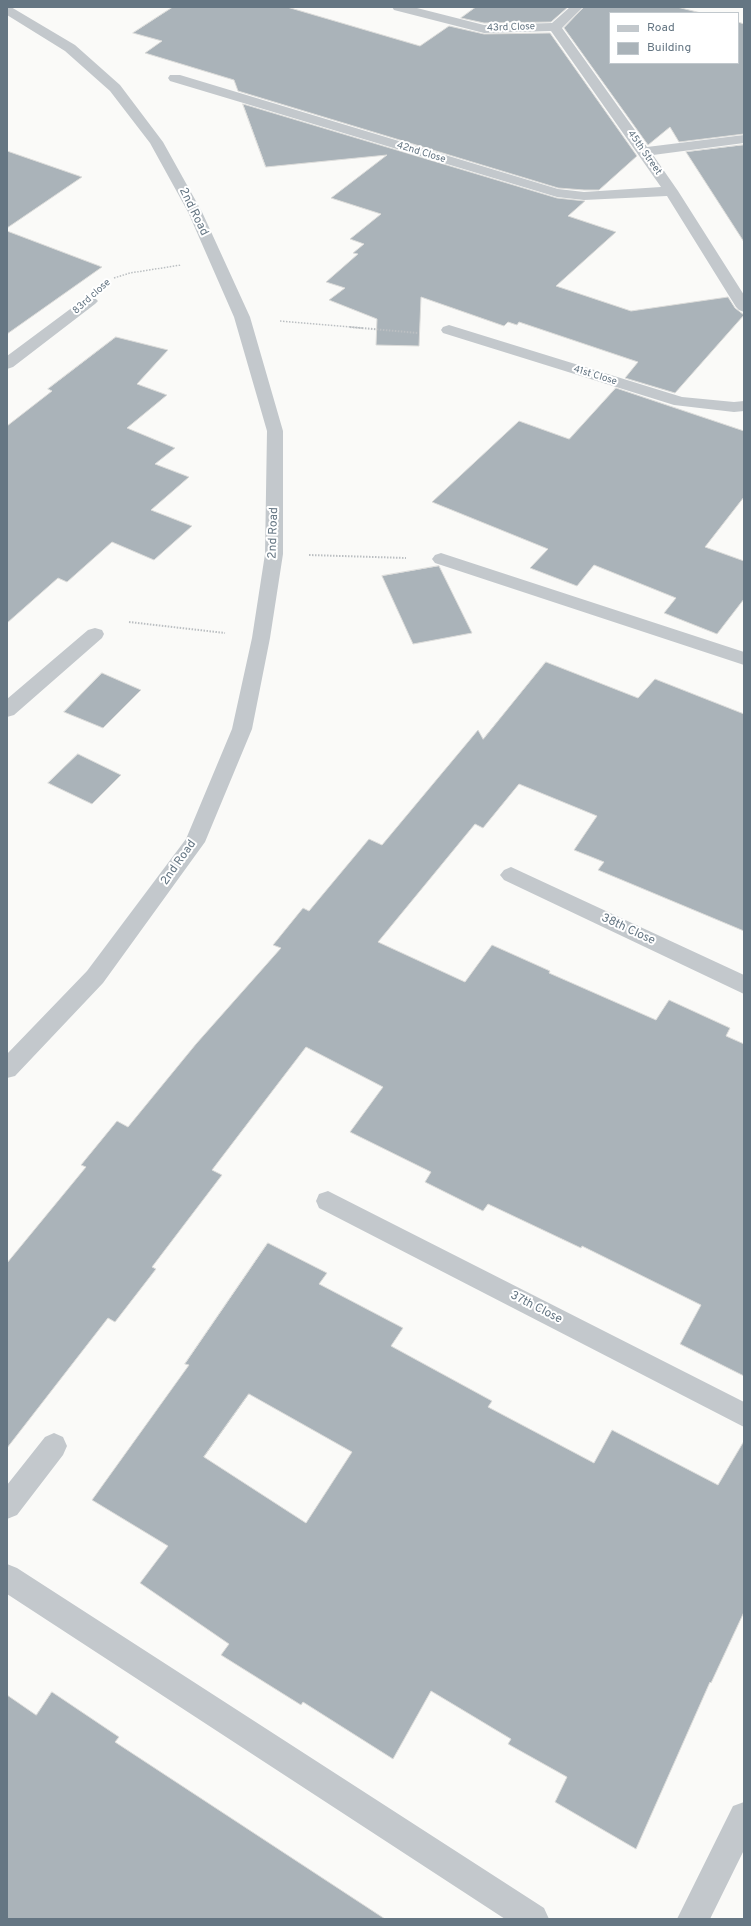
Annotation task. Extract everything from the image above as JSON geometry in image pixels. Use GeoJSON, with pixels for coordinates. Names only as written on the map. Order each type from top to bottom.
{"type":"FeatureCollection","features":[{"type":"Feature","properties":{"kind":"street","name":"43rd Close"},"geometry":{"type":"LineString","coordinates":[[398,7],[480,29],[555,27]]}},
{"type":"Feature","properties":{"kind":"street"},"geometry":{"type":"LineString","coordinates":[[555,27],[577,7]]}},
{"type":"Feature","properties":{"kind":"street","name":"2nd Road"},"geometry":{"type":"LineString","coordinates":[[7,1069],[96,977],[195,842],[242,729],[261,638],[274,554],[275,431],[242,317],[195,212],[156,142],[115,88],[70,48],[13,9]]}},
{"type":"Feature","properties":{"kind":"street","name":"45th Street"},"geometry":{"type":"LineString","coordinates":[[555,27],[671,191],[744,307]]}},
{"type":"Feature","properties":{"kind":"street","name":"42nd Close"},"geometry":{"type":"LineString","coordinates":[[175,78],[557,193],[584,196],[671,191]]}},
{"type":"Feature","properties":{"kind":"street"},"geometry":{"type":"LineString","coordinates":[[644,152],[744,139]]}},
{"type":"Feature","properties":{"kind":"street","name":"83rd close"},"geometry":{"type":"LineString","coordinates":[[7,364],[90,300]]}},
{"type":"Feature","properties":{"kind":"street","name":"41st Close"},"geometry":{"type":"LineString","coordinates":[[449,330],[680,402],[734,407],[744,406]]}},
{"type":"Feature","properties":{"kind":"street"},"geometry":{"type":"LineString","coordinates":[[441,559],[744,660]]}},
{"type":"Feature","properties":{"kind":"street"},"geometry":{"type":"LineString","coordinates":[[7,710],[95,634]]}},
{"type":"Feature","properties":{"kind":"street","name":"38th Close"},"geometry":{"type":"LineString","coordinates":[[511,875],[744,984]]}},
{"type":"Feature","properties":{"kind":"street","name":"37th Close"},"geometry":{"type":"LineString","coordinates":[[328,1201],[744,1415]]}},
{"type":"Feature","properties":{"kind":"street"},"geometry":{"type":"LineString","coordinates":[[7,1506],[54,1446]]}},
{"type":"Feature","properties":{"kind":"street"},"geometry":{"type":"LineString","coordinates":[[7,1578],[533,1919]]}},
{"type":"Feature","properties":{"kind":"street"},"geometry":{"type":"LineString","coordinates":[[693,1919],[744,1817]]}},
{"type":"Feature","properties":{"kind":"path","name":"83rd close"},"geometry":{"type":"LineString","coordinates":[[90,300],[99,288],[109,280],[130,273],[216,259]]}},
{"type":"Feature","properties":{"kind":"path"},"geometry":{"type":"LineString","coordinates":[[242,317],[417,333],[449,330]]}},
{"type":"Feature","properties":{"kind":"path"},"geometry":{"type":"LineString","coordinates":[[274,554],[441,559]]}},
{"type":"Feature","properties":{"kind":"path"},"geometry":{"type":"LineString","coordinates":[[95,634],[111,625],[136,622],[261,638]]}},
{"type":"Feature","properties":{"kind":"building"},"geometry":{"type":"Polygon","coordinates":[[[173,7],[287,7],[420,46],[449,26],[484,34],[550,33],[637,156],[599,190],[558,188],[238,91],[234,80],[145,53],[162,41],[133,33],[173,7]]]}},
{"type":"Feature","properties":{"kind":"building"},"geometry":{"type":"Polygon","coordinates":[[[476,7],[568,7],[551,22],[484,23],[461,18],[476,7]]]}},
{"type":"Feature","properties":{"kind":"building"},"geometry":{"type":"Polygon","coordinates":[[[584,7],[677,7],[697,12],[609,12],[609,64],[739,64],[739,22],[744,24],[744,134],[679,142],[670,127],[648,145],[564,28],[584,7]]]}},
{"type":"Feature","properties":{"kind":"building"},"geometry":{"type":"Polygon","coordinates":[[[243,104],[557,198],[585,201],[568,216],[616,232],[556,286],[631,311],[728,297],[735,308],[744,315],[675,393],[625,378],[638,362],[519,322],[517,325],[508,322],[504,326],[421,297],[419,346],[376,345],[377,319],[329,300],[345,288],[326,282],[358,254],[353,253],[364,244],[350,239],[381,214],[331,198],[387,155],[266,167],[243,104]]]}},
{"type":"Feature","properties":{"kind":"building"},"geometry":{"type":"Polygon","coordinates":[[[744,145],[744,242],[686,152],[744,145]]]}},
{"type":"Feature","properties":{"kind":"building"},"geometry":{"type":"Polygon","coordinates":[[[7,151],[82,177],[7,228],[7,151]]]}},
{"type":"Feature","properties":{"kind":"building"},"geometry":{"type":"Polygon","coordinates":[[[7,231],[102,267],[7,334],[7,231]]]}},
{"type":"Feature","properties":{"kind":"building"},"geometry":{"type":"Polygon","coordinates":[[[116,337],[168,350],[137,384],[167,395],[127,428],[175,448],[155,464],[189,477],[151,510],[192,526],[154,560],[112,542],[67,582],[58,578],[7,623],[7,426],[52,391],[48,389],[116,337]]]}},
{"type":"Feature","properties":{"kind":"building"},"geometry":{"type":"Polygon","coordinates":[[[616,388],[744,431],[744,497],[705,547],[744,561],[744,599],[717,634],[664,613],[676,598],[594,565],[577,586],[530,568],[548,549],[432,502],[519,421],[569,439],[616,388]]]}},
{"type":"Feature","properties":{"kind":"building"},"geometry":{"type":"Polygon","coordinates":[[[439,566],[472,633],[413,644],[382,576],[439,566]]]}},
{"type":"Feature","properties":{"kind":"building"},"geometry":{"type":"Polygon","coordinates":[[[546,662],[638,698],[655,679],[744,714],[744,931],[598,870],[604,862],[574,850],[597,816],[519,784],[483,828],[475,824],[378,942],[465,982],[492,945],[550,971],[549,973],[656,1020],[669,1000],[730,1028],[726,1036],[744,1044],[744,1376],[680,1344],[701,1305],[582,1246],[581,1248],[488,1204],[483,1211],[425,1182],[431,1172],[350,1132],[383,1087],[306,1047],[212,1170],[222,1175],[152,1267],[156,1269],[115,1322],[108,1318],[7,1448],[7,1263],[86,1167],[81,1165],[117,1121],[128,1127],[196,1044],[281,948],[273,945],[303,908],[309,911],[369,839],[382,845],[478,730],[483,739],[546,662]]]}},
{"type":"Feature","properties":{"kind":"building"},"geometry":{"type":"Polygon","coordinates":[[[102,673],[141,690],[103,728],[64,712],[102,673]]]}},
{"type":"Feature","properties":{"kind":"building"},"geometry":{"type":"Polygon","coordinates":[[[78,754],[121,775],[92,804],[48,783],[78,754]]]}},
{"type":"Feature","properties":{"kind":"building"},"geometry":{"type":"Polygon","coordinates":[[[268,1243],[327,1273],[319,1284],[403,1328],[391,1346],[492,1401],[488,1407],[594,1463],[612,1430],[718,1485],[744,1441],[744,1612],[711,1683],[710,1682],[636,1849],[555,1802],[567,1777],[508,1744],[511,1739],[431,1691],[393,1759],[303,1702],[301,1705],[221,1655],[229,1644],[140,1583],[168,1546],[92,1500],[189,1365],[185,1364],[268,1243]],[[249,1394],[204,1457],[306,1523],[352,1452],[249,1394]]]}},
{"type":"Feature","properties":{"kind":"building"},"geometry":{"type":"Polygon","coordinates":[[[52,1692],[119,1737],[115,1742],[385,1919],[7,1919],[7,1695],[36,1715],[52,1692]]]}}]}
